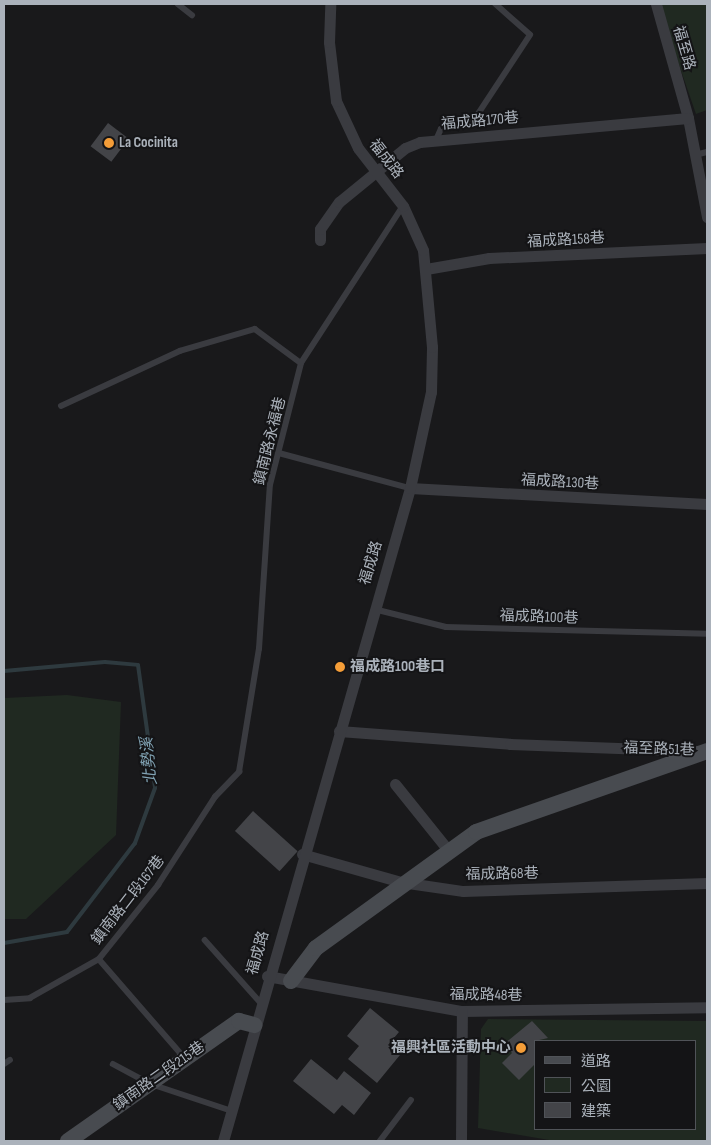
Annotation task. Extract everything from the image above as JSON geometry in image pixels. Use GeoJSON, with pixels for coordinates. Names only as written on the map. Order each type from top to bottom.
{"type":"FeatureCollection","features":[{"type":"Feature","properties":{"kind":"street","name":"福成路"},"geometry":{"type":"LineString","coordinates":[[223,1141],[267,976],[339,731],[372,609],[410,488],[431,392],[426,268],[416,229],[403,206],[378,170],[358,148],[336,101],[329,42],[330,4]]}},
{"type":"Feature","properties":{"kind":"street","name":"福至路"},"geometry":{"type":"LineString","coordinates":[[656,4],[688,118],[707,217]]}},
{"type":"Feature","properties":{"kind":"street","name":"福成路170巷"},"geometry":{"type":"LineString","coordinates":[[320,240],[328,216],[405,148],[436,140],[688,118]]}},
{"type":"Feature","properties":{"kind":"street","name":"福成路158巷"},"geometry":{"type":"LineString","coordinates":[[426,268],[489,258],[707,248]]}},
{"type":"Feature","properties":{"kind":"street","name":"福成路130巷"},"geometry":{"type":"LineString","coordinates":[[410,488],[707,504]]}},
{"type":"Feature","properties":{"kind":"street","name":"福至路51巷"},"geometry":{"type":"LineString","coordinates":[[339,731],[500,744],[706,751]]}},
{"type":"Feature","properties":{"kind":"street","name":"福至路51巷"},"geometry":{"type":"LineString","coordinates":[[291,981],[316,948],[401,882],[476,832],[706,751]]}},
{"type":"Feature","properties":{"kind":"street"},"geometry":{"type":"LineString","coordinates":[[395,784],[448,850]]}},
{"type":"Feature","properties":{"kind":"street","name":"福成路68巷"},"geometry":{"type":"LineString","coordinates":[[302,854],[401,882],[463,891],[707,883]]}},
{"type":"Feature","properties":{"kind":"street","name":"福成路48巷"},"geometry":{"type":"LineString","coordinates":[[267,976],[462,1011],[707,1007]]}},
{"type":"Feature","properties":{"kind":"street"},"geometry":{"type":"LineString","coordinates":[[461,1141],[462,1011]]}},
{"type":"Feature","properties":{"kind":"street","name":"鎮南路二段215巷"},"geometry":{"type":"LineString","coordinates":[[68,1141],[184,1057],[239,1021],[254,1025]]}},
{"type":"Feature","properties":{"kind":"lane"},"geometry":{"type":"LineString","coordinates":[[178,4],[192,15]]}},
{"type":"Feature","properties":{"kind":"lane"},"geometry":{"type":"LineString","coordinates":[[436,140],[441,129],[476,117],[530,35],[494,4]]}},
{"type":"Feature","properties":{"kind":"lane"},"geometry":{"type":"LineString","coordinates":[[695,156],[707,152]]}},
{"type":"Feature","properties":{"kind":"lane","name":"鎮南路永福巷"},"geometry":{"type":"LineString","coordinates":[[239,772],[259,649],[270,485],[301,363],[403,206]]}},
{"type":"Feature","properties":{"kind":"lane"},"geometry":{"type":"LineString","coordinates":[[60,406],[143,366],[255,329],[301,363]]}},
{"type":"Feature","properties":{"kind":"lane"},"geometry":{"type":"LineString","coordinates":[[279,453],[410,488]]}},
{"type":"Feature","properties":{"kind":"lane","name":"福成路100巷"},"geometry":{"type":"LineString","coordinates":[[372,609],[446,627],[707,634]]}},
{"type":"Feature","properties":{"kind":"lane","name":"鎮南路二段167巷"},"geometry":{"type":"LineString","coordinates":[[4,1000],[30,998],[99,958],[158,885],[215,797],[239,772]]}},
{"type":"Feature","properties":{"kind":"lane"},"geometry":{"type":"LineString","coordinates":[[205,940],[260,1002]]}},
{"type":"Feature","properties":{"kind":"lane"},"geometry":{"type":"LineString","coordinates":[[99,958],[184,1057]]}},
{"type":"Feature","properties":{"kind":"lane"},"geometry":{"type":"LineString","coordinates":[[4,1064],[10,1060]]}},
{"type":"Feature","properties":{"kind":"lane"},"geometry":{"type":"LineString","coordinates":[[113,1064],[148,1083],[232,1111]]}},
{"type":"Feature","properties":{"kind":"lane"},"geometry":{"type":"LineString","coordinates":[[380,1141],[411,1100]]}},
{"type":"Feature","properties":{"kind":"green space"},"geometry":{"type":"Polygon","coordinates":[[[658,4],[707,4],[707,110],[696,114],[658,4]]]}},
{"type":"Feature","properties":{"kind":"green space"},"geometry":{"type":"Polygon","coordinates":[[[67,695],[121,702],[116,835],[26,919],[4,919],[4,698],[67,695]]]}},
{"type":"Feature","properties":{"kind":"green space"},"geometry":{"type":"Polygon","coordinates":[[[488,1019],[707,1021],[707,1141],[555,1141],[478,1128],[481,1029],[488,1019]]]}},
{"type":"Feature","properties":{"kind":"building"},"geometry":{"type":"Polygon","coordinates":[[[108,123],[129,139],[111,162],[91,146],[108,123]]]}},
{"type":"Feature","properties":{"kind":"building"},"geometry":{"type":"Polygon","coordinates":[[[253,811],[298,851],[280,871],[235,831],[253,811]]]}},
{"type":"Feature","properties":{"kind":"building"},"geometry":{"type":"Polygon","coordinates":[[[370,1008],[399,1032],[388,1045],[400,1055],[377,1083],[348,1059],[359,1046],[347,1036],[370,1008]]]}},
{"type":"Feature","properties":{"kind":"building","name":"福興社區活動中心"},"geometry":{"type":"Polygon","coordinates":[[[532,1021],[548,1038],[534,1040],[534,1065],[519,1080],[502,1063],[512,1053],[504,1044],[532,1021]]]}},
{"type":"Feature","properties":{"kind":"building"},"geometry":{"type":"Polygon","coordinates":[[[311,1059],[337,1080],[344,1071],[371,1093],[354,1115],[342,1105],[334,1114],[293,1081],[311,1059]]]}},
{"type":"Feature","properties":{"kind":"waterway","name":"北勢溪"},"geometry":{"type":"LineString","coordinates":[[4,671],[105,662],[138,665],[155,788],[135,843],[67,932],[4,943]]}},
{"type":"Feature","properties":{"kind":"place","name":"La Cocinita"},"geometry":{"type":"Point","coordinates":[109,143]}},
{"type":"Feature","properties":{"kind":"place","name":"福成路100巷口"},"geometry":{"type":"Point","coordinates":[340,667]}},
{"type":"Feature","properties":{"kind":"place","name":"福興社區活動中心"},"geometry":{"type":"Point","coordinates":[521,1048]}}]}
